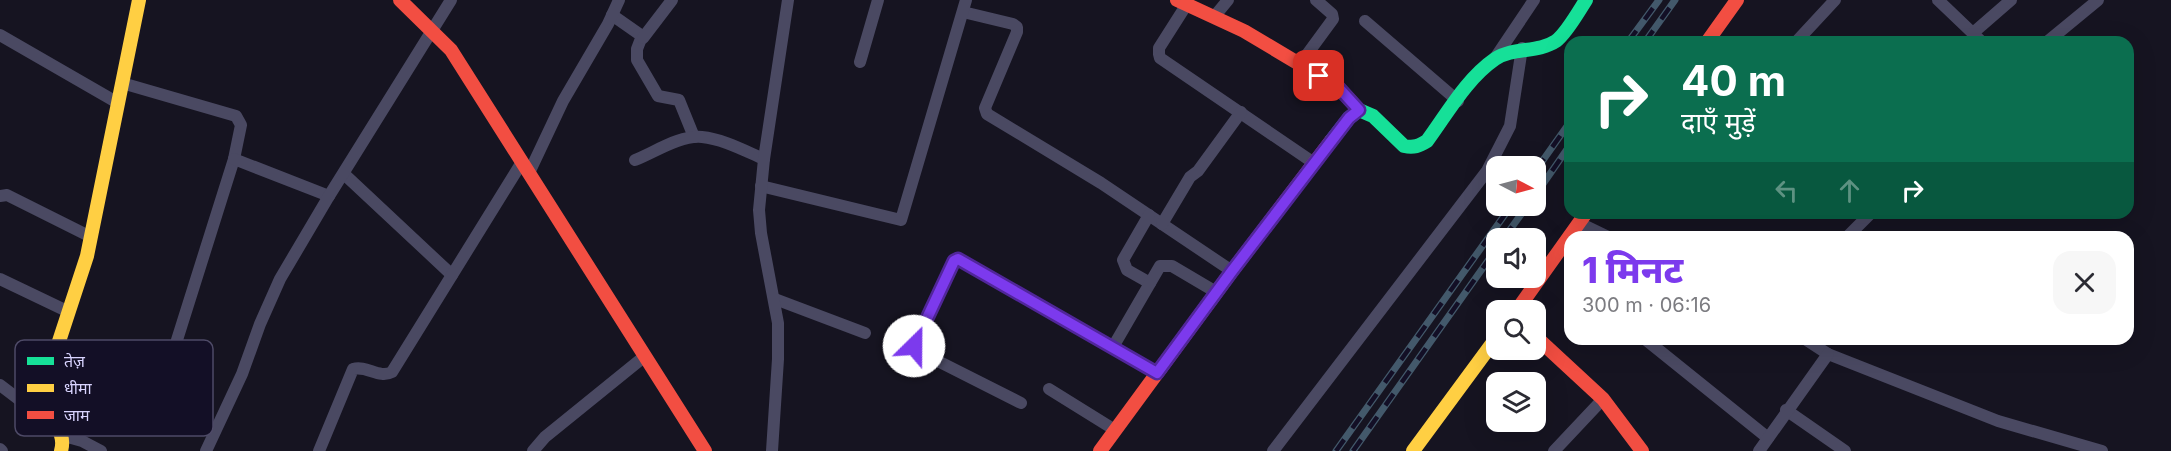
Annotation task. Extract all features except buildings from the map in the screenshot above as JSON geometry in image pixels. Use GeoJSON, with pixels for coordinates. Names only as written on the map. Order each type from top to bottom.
{"type":"FeatureCollection","features":[{"type":"Feature","properties":{"kind":"main road"},"geometry":{"type":"LineString","coordinates":[[60,340],[87,256],[139,0]]}},
{"type":"Feature","properties":{"kind":"main road"},"geometry":{"type":"LineString","coordinates":[[400,0],[451,50],[705,451]]}},
{"type":"Feature","properties":{"kind":"main road"},"geometry":{"type":"LineString","coordinates":[[1182,2],[1244,31],[1338,87],[1359,110],[1372,116],[1403,146],[1412,148],[1420,147],[1427,141],[1483,67],[1495,59],[1522,48],[1551,44],[1558,40],[1586,0]]}},
{"type":"Feature","properties":{"kind":"main road"},"geometry":{"type":"LineString","coordinates":[[1711,36],[1737,0]]}},
{"type":"Feature","properties":{"kind":"main road"},"geometry":{"type":"LineString","coordinates":[[1100,451],[1216,292],[1349,118],[1359,110]]}},
{"type":"Feature","properties":{"kind":"main road"},"geometry":{"type":"LineString","coordinates":[[1524,300],[1564,244]]}},
{"type":"Feature","properties":{"kind":"main road"},"geometry":{"type":"LineString","coordinates":[[1546,345],[1603,399],[1642,451]]}},
{"type":"Feature","properties":{"kind":"main road"},"geometry":{"type":"LineString","coordinates":[[1413,451],[1486,353]]}},
{"type":"Feature","properties":{"kind":"main road"},"geometry":{"type":"LineString","coordinates":[[61,451],[64,436]]}},
{"type":"Feature","properties":{"kind":"street"},"geometry":{"type":"LineString","coordinates":[[206,451],[242,374],[260,324],[280,279],[451,0]]}},
{"type":"Feature","properties":{"kind":"street"},"geometry":{"type":"LineString","coordinates":[[320,451],[353,369],[359,367],[384,375],[392,372],[452,275],[526,167],[619,0]]}},
{"type":"Feature","properties":{"kind":"street"},"geometry":{"type":"LineString","coordinates":[[672,0],[637,49],[637,60],[658,96],[675,98],[682,104],[694,137]]}},
{"type":"Feature","properties":{"kind":"street"},"geometry":{"type":"LineString","coordinates":[[772,451],[779,343],[775,299],[761,233],[759,210],[764,159],[788,0]]}},
{"type":"Feature","properties":{"kind":"street"},"geometry":{"type":"LineString","coordinates":[[860,62],[878,0]]}},
{"type":"Feature","properties":{"kind":"street"},"geometry":{"type":"LineString","coordinates":[[1214,17],[1228,0]]}},
{"type":"Feature","properties":{"kind":"street"},"geometry":{"type":"LineString","coordinates":[[1300,64],[1332,19],[1332,14],[1316,0]]}},
{"type":"Feature","properties":{"kind":"street"},"geometry":{"type":"LineString","coordinates":[[1495,59],[1534,0]]}},
{"type":"Feature","properties":{"kind":"street"},"geometry":{"type":"LineString","coordinates":[[1802,36],[1835,0]]}},
{"type":"Feature","properties":{"kind":"street"},"geometry":{"type":"LineString","coordinates":[[1938,0],[1975,36]]}},
{"type":"Feature","properties":{"kind":"street"},"geometry":{"type":"LineString","coordinates":[[1979,36],[2011,0]]}},
{"type":"Feature","properties":{"kind":"street"},"geometry":{"type":"LineString","coordinates":[[2054,36],[2098,0]]}},
{"type":"Feature","properties":{"kind":"street"},"geometry":{"type":"LineString","coordinates":[[1182,2],[1159,48],[1159,56],[1314,163]]}},
{"type":"Feature","properties":{"kind":"street"},"geometry":{"type":"LineString","coordinates":[[761,186],[901,220],[964,6],[1017,27],[985,112],[1101,183],[1232,271]]}},
{"type":"Feature","properties":{"kind":"street"},"geometry":{"type":"LineString","coordinates":[[612,15],[640,34],[643,39]]}},
{"type":"Feature","properties":{"kind":"street"},"geometry":{"type":"LineString","coordinates":[[1365,21],[1458,101]]}},
{"type":"Feature","properties":{"kind":"street"},"geometry":{"type":"LineString","coordinates":[[0,35],[118,103]]}},
{"type":"Feature","properties":{"kind":"street"},"geometry":{"type":"LineString","coordinates":[[1273,451],[1487,171],[1509,126],[1522,48]]}},
{"type":"Feature","properties":{"kind":"street"},"geometry":{"type":"LineString","coordinates":[[122,83],[236,116],[241,125],[234,159],[177,340]]}},
{"type":"Feature","properties":{"kind":"street"},"geometry":{"type":"LineString","coordinates":[[1162,224],[1190,177],[1198,171],[1241,112]]}},
{"type":"Feature","properties":{"kind":"street"},"geometry":{"type":"LineString","coordinates":[[635,160],[694,137],[721,142],[764,159]]}},
{"type":"Feature","properties":{"kind":"street"},"geometry":{"type":"LineString","coordinates":[[234,159],[329,196]]}},
{"type":"Feature","properties":{"kind":"street"},"geometry":{"type":"LineString","coordinates":[[344,174],[452,275]]}},
{"type":"Feature","properties":{"kind":"street"},"geometry":{"type":"LineString","coordinates":[[0,196],[7,195],[91,237]]}},
{"type":"Feature","properties":{"kind":"street"},"geometry":{"type":"LineString","coordinates":[[1149,215],[1123,260],[1127,270],[1150,283]]}},
{"type":"Feature","properties":{"kind":"street"},"geometry":{"type":"LineString","coordinates":[[1584,219],[1600,231]]}},
{"type":"Feature","properties":{"kind":"street"},"geometry":{"type":"LineString","coordinates":[[1853,231],[1865,219]]}},
{"type":"Feature","properties":{"kind":"street"},"geometry":{"type":"LineString","coordinates":[[1021,403],[916,350],[914,346],[954,261],[958,259],[1157,373]]}},
{"type":"Feature","properties":{"kind":"street"},"geometry":{"type":"LineString","coordinates":[[1113,347],[1160,266],[1172,266],[1216,292]]}},
{"type":"Feature","properties":{"kind":"street"},"geometry":{"type":"LineString","coordinates":[[0,279],[69,312]]}},
{"type":"Feature","properties":{"kind":"street"},"geometry":{"type":"LineString","coordinates":[[775,299],[865,333]]}},
{"type":"Feature","properties":{"kind":"street"},"geometry":{"type":"LineString","coordinates":[[1652,345],[1768,438]]}},
{"type":"Feature","properties":{"kind":"street"},"geometry":{"type":"LineString","coordinates":[[1814,345],[1828,354],[1998,421],[2102,451]]}},
{"type":"Feature","properties":{"kind":"street"},"geometry":{"type":"LineString","coordinates":[[1759,451],[1828,354]]}},
{"type":"Feature","properties":{"kind":"street"},"geometry":{"type":"LineString","coordinates":[[533,451],[545,437],[645,356]]}},
{"type":"Feature","properties":{"kind":"street"},"geometry":{"type":"LineString","coordinates":[[0,385],[15,396]]}},
{"type":"Feature","properties":{"kind":"street"},"geometry":{"type":"LineString","coordinates":[[1049,389],[1115,430]]}},
{"type":"Feature","properties":{"kind":"street"},"geometry":{"type":"LineString","coordinates":[[1554,451],[1603,399]]}},
{"type":"Feature","properties":{"kind":"street"},"geometry":{"type":"LineString","coordinates":[[1786,410],[1845,451]]}},
{"type":"Feature","properties":{"kind":"street"},"geometry":{"type":"LineString","coordinates":[[64,436],[82,441],[101,451]]}},
{"type":"Feature","properties":{"kind":"railway"},"geometry":{"type":"LineString","coordinates":[[1632,36],[1659,0]]}},
{"type":"Feature","properties":{"kind":"railway"},"geometry":{"type":"LineString","coordinates":[[1649,36],[1675,0]]}},
{"type":"Feature","properties":{"kind":"railway"},"geometry":{"type":"LineString","coordinates":[[1546,156],[1564,130]]}},
{"type":"Feature","properties":{"kind":"railway"},"geometry":{"type":"LineString","coordinates":[[1546,180],[1564,154]]}},
{"type":"Feature","properties":{"kind":"railway"},"geometry":{"type":"LineString","coordinates":[[1336,451],[1504,216]]}},
{"type":"Feature","properties":{"kind":"railway"},"geometry":{"type":"LineString","coordinates":[[1511,228],[1520,216]]}},
{"type":"Feature","properties":{"kind":"railway"},"geometry":{"type":"LineString","coordinates":[[1353,451],[1486,264]]}},
{"type":"Feature","properties":{"kind":"traffic: fast"},"geometry":{"type":"LineString","coordinates":[[1331,141],[1349,118],[1359,110],[1373,116],[1404,146],[1414,147],[1424,143],[1466,87],[1485,67],[1502,55],[1549,45],[1556,41],[1568,28],[1586,0]]}},
{"type":"Feature","properties":{"kind":"traffic: slow"},"geometry":{"type":"LineString","coordinates":[[59,340],[87,256],[139,0]]}},
{"type":"Feature","properties":{"kind":"traffic: slow"},"geometry":{"type":"LineString","coordinates":[[1413,451],[1486,352]]}},
{"type":"Feature","properties":{"kind":"traffic: slow"},"geometry":{"type":"LineString","coordinates":[[61,436],[61,451]]}},
{"type":"Feature","properties":{"kind":"traffic: jam"},"geometry":{"type":"LineString","coordinates":[[400,0],[451,50],[705,451]]}},
{"type":"Feature","properties":{"kind":"traffic: jam"},"geometry":{"type":"LineString","coordinates":[[1177,0],[1244,31],[1338,87],[1359,110]]}},
{"type":"Feature","properties":{"kind":"traffic: jam"},"geometry":{"type":"LineString","coordinates":[[1711,36],[1737,0]]}},
{"type":"Feature","properties":{"kind":"traffic: jam"},"geometry":{"type":"LineString","coordinates":[[1100,451],[1331,141]]}},
{"type":"Feature","properties":{"kind":"traffic: jam"},"geometry":{"type":"LineString","coordinates":[[1573,231],[1582,219]]}},
{"type":"Feature","properties":{"kind":"traffic: jam"},"geometry":{"type":"LineString","coordinates":[[1524,300],[1564,244]]}},
{"type":"Feature","properties":{"kind":"traffic: jam"},"geometry":{"type":"LineString","coordinates":[[1546,346],[1603,399],[1642,451]]}},
{"type":"Feature","properties":{"kind":"route"},"geometry":{"type":"LineString","coordinates":[[914,346],[954,261],[958,259],[1157,373],[1349,118],[1359,110],[1338,87],[1319,76]]}}]}
